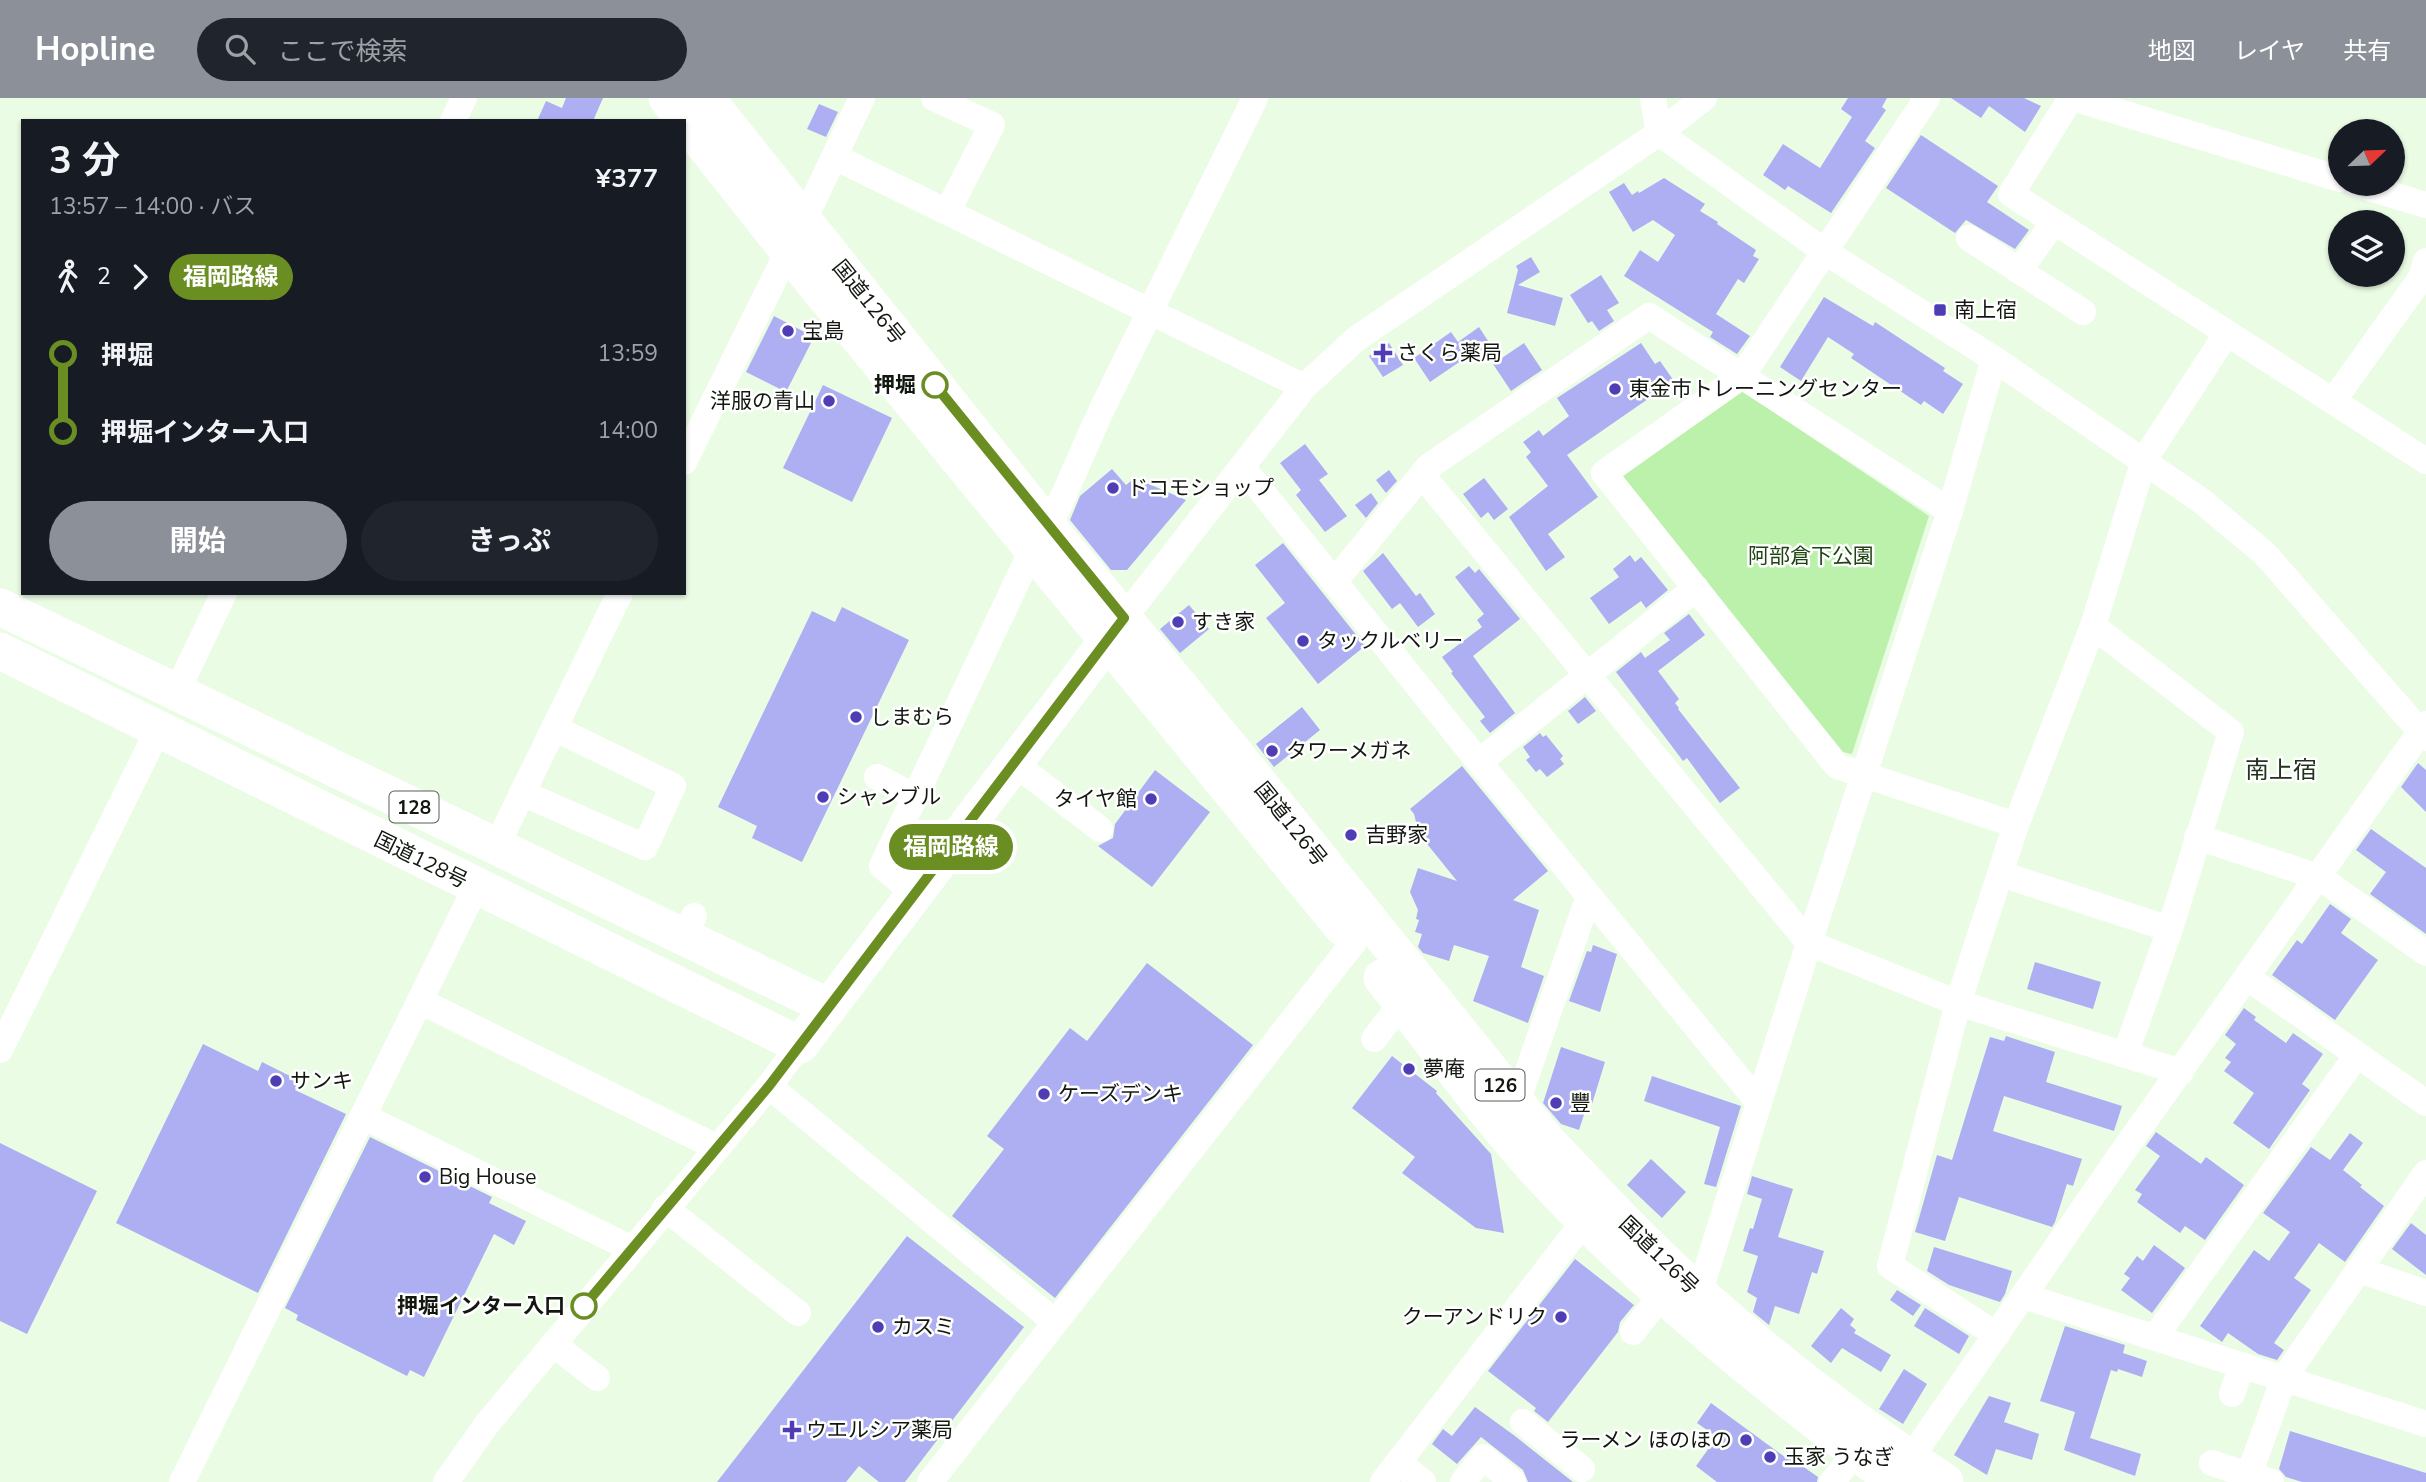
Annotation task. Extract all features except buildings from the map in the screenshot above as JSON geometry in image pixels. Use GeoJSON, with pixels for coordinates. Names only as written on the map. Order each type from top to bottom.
{"type":"FeatureCollection","features":[{"type":"Feature","properties":{"kind":"highway","name":"国道126号"},"geometry":{"type":"LineString","coordinates":[[667,98],[796,235],[1116,630],[1516,1105],[1606,1205],[1699,1294],[1858,1424],[1903,1471]]}},
{"type":"Feature","properties":{"kind":"highway","name":"国道126号"},"geometry":{"type":"LineString","coordinates":[[706,98],[796,235]]}},
{"type":"Feature","properties":{"kind":"highway","name":"128"},"geometry":{"type":"LineString","coordinates":[[0,607],[496,847],[689,927],[829,1007]]}},
{"type":"Feature","properties":{"kind":"highway","name":"国道126号"},"geometry":{"type":"LineString","coordinates":[[1116,630],[1354,942],[1499,1127],[1540,1174],[1662,1294],[1775,1391],[1856,1452],[1903,1471],[1945,1482]]}},
{"type":"Feature","properties":{"kind":"highway"},"geometry":{"type":"LineString","coordinates":[[800,1045],[1116,630]]}},
{"type":"Feature","properties":{"kind":"highway","name":"国道128号"},"geometry":{"type":"LineString","coordinates":[[0,651],[800,1045]]}},
{"type":"Feature","properties":{"kind":"highway"},"geometry":{"type":"LineString","coordinates":[[158,730],[176,693]]}},
{"type":"Feature","properties":{"kind":"highway"},"geometry":{"type":"LineString","coordinates":[[476,887],[496,847]]}},
{"type":"Feature","properties":{"kind":"street"},"geometry":{"type":"LineString","coordinates":[[454,119],[464,98]]}},
{"type":"Feature","properties":{"kind":"street"},"geometry":{"type":"LineString","coordinates":[[686,458],[862,98]]}},
{"type":"Feature","properties":{"kind":"street"},"geometry":{"type":"LineString","coordinates":[[934,98],[992,125],[947,212]]}},
{"type":"Feature","properties":{"kind":"street"},"geometry":{"type":"LineString","coordinates":[[915,894],[882,866],[1255,98]]}},
{"type":"Feature","properties":{"kind":"street"},"geometry":{"type":"LineString","coordinates":[[1653,98],[1659,133],[1824,251],[1994,359],[2203,502],[2265,554],[2424,732],[2124,1150],[1903,1471]]}},
{"type":"Feature","properties":{"kind":"street"},"geometry":{"type":"LineString","coordinates":[[1116,630],[1304,387],[1356,339],[1659,133],[1704,98]]}},
{"type":"Feature","properties":{"kind":"street"},"geometry":{"type":"LineString","coordinates":[[1927,98],[1742,376],[1604,473],[1837,766],[2016,825]]}},
{"type":"Feature","properties":{"kind":"street"},"geometry":{"type":"LineString","coordinates":[[2328,175],[2072,98],[2011,194],[2426,461]]}},
{"type":"Feature","properties":{"kind":"street"},"geometry":{"type":"LineString","coordinates":[[835,157],[1304,387]]}},
{"type":"Feature","properties":{"kind":"street"},"geometry":{"type":"LineString","coordinates":[[2396,196],[2426,205]]}},
{"type":"Feature","properties":{"kind":"street"},"geometry":{"type":"LineString","coordinates":[[2019,271],[2054,222]]}},
{"type":"Feature","properties":{"kind":"street"},"geometry":{"type":"LineString","coordinates":[[1969,238],[2083,312]]}},
{"type":"Feature","properties":{"kind":"street"},"geometry":{"type":"LineString","coordinates":[[2333,401],[2421,278],[2426,261]]}},
{"type":"Feature","properties":{"kind":"street"},"geometry":{"type":"LineString","coordinates":[[1334,582],[1428,467],[1649,316],[1950,510]]}},
{"type":"Feature","properties":{"kind":"street"},"geometry":{"type":"LineString","coordinates":[[1997,1335],[1890,1266],[1958,1003],[2016,825],[2093,626],[2144,460],[2227,333]]}},
{"type":"Feature","properties":{"kind":"street"},"geometry":{"type":"LineString","coordinates":[[1699,1294],[1809,943],[1950,510],[1994,359]]}},
{"type":"Feature","properties":{"kind":"street"},"geometry":{"type":"LineString","coordinates":[[1242,467],[1479,762],[1759,1103]]}},
{"type":"Feature","properties":{"kind":"street"},"geometry":{"type":"LineString","coordinates":[[1422,474],[1809,943],[1958,1003],[2181,1072]]}},
{"type":"Feature","properties":{"kind":"street"},"geometry":{"type":"LineString","coordinates":[[1479,762],[1696,588]]}},
{"type":"Feature","properties":{"kind":"street"},"geometry":{"type":"LineString","coordinates":[[176,693],[223,595]]}},
{"type":"Feature","properties":{"kind":"street"},"geometry":{"type":"LineString","coordinates":[[496,847],[619,595]]}},
{"type":"Feature","properties":{"kind":"street"},"geometry":{"type":"LineString","coordinates":[[2093,626],[2231,732],[2170,929],[2125,1055]]}},
{"type":"Feature","properties":{"kind":"street"},"geometry":{"type":"LineString","coordinates":[[522,793],[645,847],[673,786],[554,728]]}},
{"type":"Feature","properties":{"kind":"street"},"geometry":{"type":"LineString","coordinates":[[0,1050],[158,730]]}},
{"type":"Feature","properties":{"kind":"street"},"geometry":{"type":"LineString","coordinates":[[1014,763],[1100,829]]}},
{"type":"Feature","properties":{"kind":"street"},"geometry":{"type":"LineString","coordinates":[[877,778],[916,797]]}},
{"type":"Feature","properties":{"kind":"street"},"geometry":{"type":"LineString","coordinates":[[2197,837],[2319,877],[2426,953]]}},
{"type":"Feature","properties":{"kind":"street"},"geometry":{"type":"LineString","coordinates":[[2001,874],[2170,929]]}},
{"type":"Feature","properties":{"kind":"street"},"geometry":{"type":"LineString","coordinates":[[182,1482],[476,887]]}},
{"type":"Feature","properties":{"kind":"street"},"geometry":{"type":"LineString","coordinates":[[1516,1105],[1589,896]]}},
{"type":"Feature","properties":{"kind":"street"},"geometry":{"type":"LineString","coordinates":[[930,1482],[1354,942]]}},
{"type":"Feature","properties":{"kind":"street"},"geometry":{"type":"LineString","coordinates":[[2248,978],[2426,1103]]}},
{"type":"Feature","properties":{"kind":"street"},"geometry":{"type":"LineString","coordinates":[[420,1001],[716,1147]]}},
{"type":"Feature","properties":{"kind":"street"},"geometry":{"type":"LineString","coordinates":[[1374,1039],[1402,1003]]}},
{"type":"Feature","properties":{"kind":"street"},"geometry":{"type":"LineString","coordinates":[[446,1482],[487,1424],[769,1086],[800,1045]]}},
{"type":"Feature","properties":{"kind":"street"},"geometry":{"type":"LineString","coordinates":[[2155,1337],[2357,1055]]}},
{"type":"Feature","properties":{"kind":"street"},"geometry":{"type":"LineString","coordinates":[[769,1086],[887,1198],[1055,1322]]}},
{"type":"Feature","properties":{"kind":"street"},"geometry":{"type":"LineString","coordinates":[[363,1116],[632,1249]]}},
{"type":"Feature","properties":{"kind":"street"},"geometry":{"type":"LineString","coordinates":[[2212,1463],[2260,1479],[2284,1378],[2426,1173]]}},
{"type":"Feature","properties":{"kind":"street"},"geometry":{"type":"LineString","coordinates":[[665,1208],[798,1313]]}},
{"type":"Feature","properties":{"kind":"street"},"geometry":{"type":"LineString","coordinates":[[1423,1482],[1391,1472],[1586,1219]]}},
{"type":"Feature","properties":{"kind":"street"},"geometry":{"type":"LineString","coordinates":[[2359,1270],[2426,1293]]}},
{"type":"Feature","properties":{"kind":"street"},"geometry":{"type":"LineString","coordinates":[[1633,1332],[1662,1294]]}},
{"type":"Feature","properties":{"kind":"street"},"geometry":{"type":"LineString","coordinates":[[2024,1296],[2426,1424]]}},
{"type":"Feature","properties":{"kind":"street"},"geometry":{"type":"LineString","coordinates":[[553,1344],[597,1378]]}},
{"type":"Feature","properties":{"kind":"street"},"geometry":{"type":"LineString","coordinates":[[2232,1394],[2242,1365]]}},
{"type":"Feature","properties":{"kind":"street"},"geometry":{"type":"LineString","coordinates":[[1522,1422],[1582,1469]]}},
{"type":"Feature","properties":{"kind":"street"},"geometry":{"type":"LineString","coordinates":[[1832,1482],[1856,1452]]}},
{"type":"Feature","properties":{"kind":"street"},"geometry":{"type":"LineString","coordinates":[[1463,1482],[1483,1457],[1513,1482]]}},
{"type":"Feature","properties":{"kind":"green space","name":"阿部倉下公園"},"geometry":{"type":"Polygon","coordinates":[[[1742,391],[1929,516],[1852,754],[1843,752],[1622,477],[1742,391]]]}},
{"type":"Feature","properties":{"kind":"bus line","name":"福岡路線"},"geometry":{"type":"LineString","coordinates":[[584,1306],[769,1086],[1124,618],[935,385]]}},
{"type":"Feature","properties":{"kind":"place","name":"南上宿"},"geometry":{"type":"Point","coordinates":[1940,310]}},
{"type":"Feature","properties":{"kind":"place","name":"宝島"},"geometry":{"type":"Point","coordinates":[788,331]}},
{"type":"Feature","properties":{"kind":"place","name":"さくら薬局"},"geometry":{"type":"Point","coordinates":[1383,353]}},
{"type":"Feature","properties":{"kind":"place","name":"押堀"},"geometry":{"type":"Point","coordinates":[935,385]}},
{"type":"Feature","properties":{"kind":"place","name":"東金市トレーニングセンター"},"geometry":{"type":"Point","coordinates":[1615,389]}},
{"type":"Feature","properties":{"kind":"place","name":"洋服の青山"},"geometry":{"type":"Point","coordinates":[829,401]}},
{"type":"Feature","properties":{"kind":"place","name":"ドコモショップ"},"geometry":{"type":"Point","coordinates":[1113,488]}},
{"type":"Feature","properties":{"kind":"place","name":"すき家"},"geometry":{"type":"Point","coordinates":[1178,622]}},
{"type":"Feature","properties":{"kind":"place","name":"タックルベリー"},"geometry":{"type":"Point","coordinates":[1303,641]}},
{"type":"Feature","properties":{"kind":"place","name":"しまむら"},"geometry":{"type":"Point","coordinates":[856,717]}},
{"type":"Feature","properties":{"kind":"place","name":"タワーメガネ"},"geometry":{"type":"Point","coordinates":[1272,751]}},
{"type":"Feature","properties":{"kind":"place","name":"シャンブル"},"geometry":{"type":"Point","coordinates":[823,797]}},
{"type":"Feature","properties":{"kind":"place","name":"タイヤ館"},"geometry":{"type":"Point","coordinates":[1151,799]}},
{"type":"Feature","properties":{"kind":"place","name":"吉野家"},"geometry":{"type":"Point","coordinates":[1351,835]}},
{"type":"Feature","properties":{"kind":"place","name":"夢庵"},"geometry":{"type":"Point","coordinates":[1409,1069]}},
{"type":"Feature","properties":{"kind":"place","name":"サンキ"},"geometry":{"type":"Point","coordinates":[276,1081]}},
{"type":"Feature","properties":{"kind":"place","name":"ケーズデンキ"},"geometry":{"type":"Point","coordinates":[1044,1094]}},
{"type":"Feature","properties":{"kind":"place","name":"豐"},"geometry":{"type":"Point","coordinates":[1556,1103]}},
{"type":"Feature","properties":{"kind":"place","name":"Big House"},"geometry":{"type":"Point","coordinates":[425,1177]}},
{"type":"Feature","properties":{"kind":"place","name":"押堀インター入口"},"geometry":{"type":"Point","coordinates":[584,1306]}},
{"type":"Feature","properties":{"kind":"place","name":"クーアンドリク"},"geometry":{"type":"Point","coordinates":[1561,1317]}},
{"type":"Feature","properties":{"kind":"place","name":"カスミ"},"geometry":{"type":"Point","coordinates":[878,1327]}},
{"type":"Feature","properties":{"kind":"place","name":"ウエルシア薬局"},"geometry":{"type":"Point","coordinates":[792,1430]}},
{"type":"Feature","properties":{"kind":"place","name":"ラーメン ほのほの"},"geometry":{"type":"Point","coordinates":[1746,1440]}},
{"type":"Feature","properties":{"kind":"place","name":"玉家 うなぎ"},"geometry":{"type":"Point","coordinates":[1770,1457]}},
{"type":"Feature","properties":{"kind":"district","name":"南上宿"},"geometry":{"type":"Point","coordinates":[2281,770]}}]}
